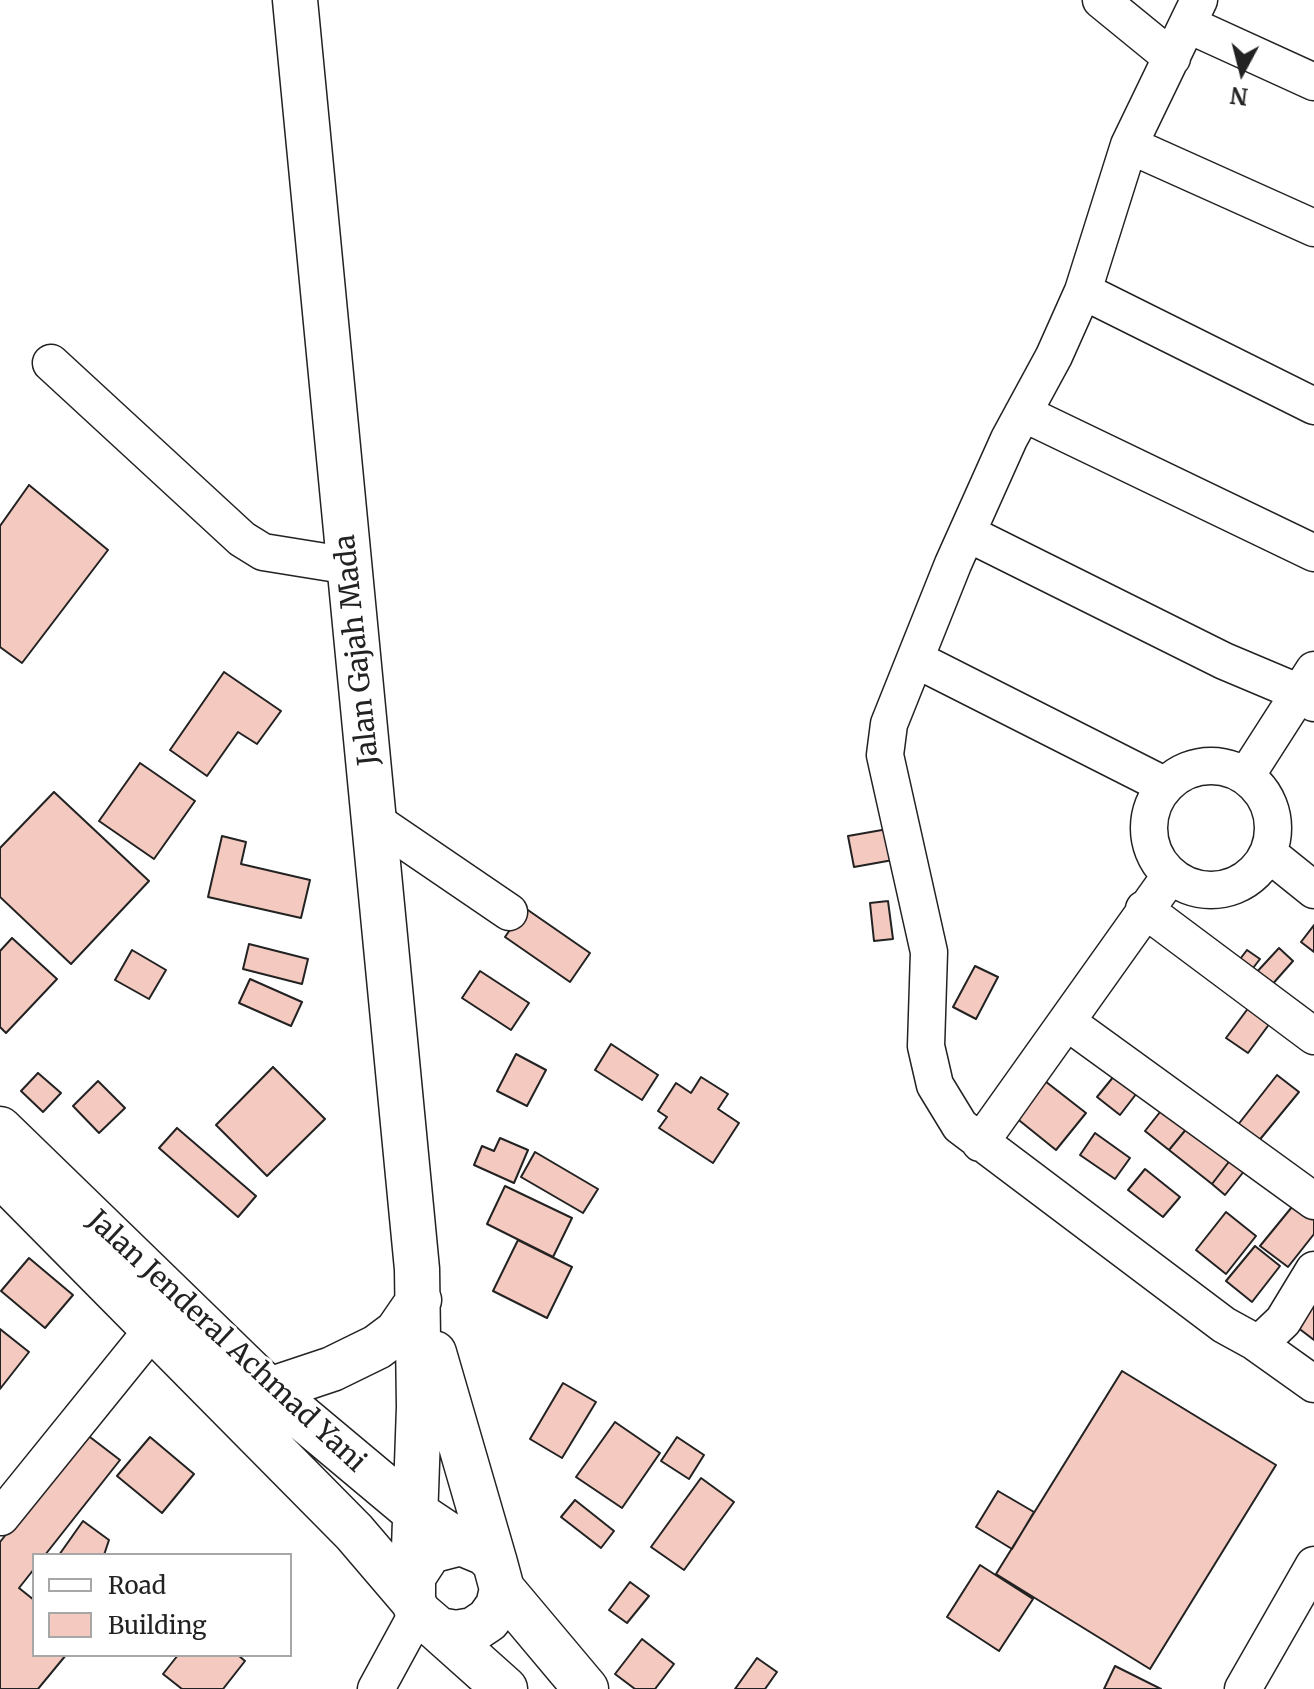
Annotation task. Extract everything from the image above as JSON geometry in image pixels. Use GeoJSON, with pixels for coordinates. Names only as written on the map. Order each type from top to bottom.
{"type":"FeatureCollection","features":[{"type":"Feature","properties":{"kind":"main road","name":"Jalan Gajah Mada"},"geometry":{"type":"LineString","coordinates":[[295,0],[419,1300]]}},
{"type":"Feature","properties":{"kind":"main road","name":"Jalan Jenderal Achmad Yani"},"geometry":{"type":"LineString","coordinates":[[0,1129],[269,1390],[416,1513],[486,1565],[586,1689]]}},
{"type":"Feature","properties":{"kind":"main road"},"geometry":{"type":"LineString","coordinates":[[0,1174],[505,1689]]}},
{"type":"Feature","properties":{"kind":"main road"},"geometry":{"type":"LineString","coordinates":[[269,1390],[332,1369],[377,1347],[397,1332],[419,1300]]}},
{"type":"Feature","properties":{"kind":"main road"},"geometry":{"type":"LineString","coordinates":[[419,1300],[498,1606],[488,1620],[473,1630],[456,1633],[421,1605],[416,1513],[419,1300]]}},
{"type":"Feature","properties":{"kind":"main road"},"geometry":{"type":"LineString","coordinates":[[421,1605],[419,1562],[430,1551],[486,1565]]}},
{"type":"Feature","properties":{"kind":"street"},"geometry":{"type":"LineString","coordinates":[[1101,0],[1172,58]]}},
{"type":"Feature","properties":{"kind":"street"},"geometry":{"type":"LineString","coordinates":[[1314,82],[1194,13],[1129,145],[1083,291],[967,533],[889,724],[885,755],[929,952],[926,1046],[935,1085],[960,1126],[1105,1232],[1224,1325],[1255,1342],[1314,1384]]}},
{"type":"Feature","properties":{"kind":"street"},"geometry":{"type":"LineString","coordinates":[[1129,145],[1314,228]]}},
{"type":"Feature","properties":{"kind":"street"},"geometry":{"type":"LineString","coordinates":[[1083,291],[1314,406]]}},
{"type":"Feature","properties":{"kind":"street"},"geometry":{"type":"LineString","coordinates":[[51,363],[242,539],[263,552],[350,566]]}},
{"type":"Feature","properties":{"kind":"street"},"geometry":{"type":"LineString","coordinates":[[1023,413],[1314,553]]}},
{"type":"Feature","properties":{"kind":"street"},"geometry":{"type":"LineString","coordinates":[[967,533],[1224,661],[1309,689],[1246,776]]}},
{"type":"Feature","properties":{"kind":"street"},"geometry":{"type":"LineString","coordinates":[[917,660],[1164,785]]}},
{"type":"Feature","properties":{"kind":"street"},"geometry":{"type":"LineString","coordinates":[[1203,765],[1226,767],[1246,776],[1262,791],[1272,811],[1274,832],[1268,853],[1252,876],[1225,889],[1196,890],[1170,876],[1154,857],[1147,832],[1151,807],[1164,785],[1181,772],[1203,765]]}},
{"type":"Feature","properties":{"kind":"street"},"geometry":{"type":"LineString","coordinates":[[374,820],[509,912]]}},
{"type":"Feature","properties":{"kind":"street"},"geometry":{"type":"LineString","coordinates":[[1268,853],[1314,890]]}},
{"type":"Feature","properties":{"kind":"street"},"geometry":{"type":"LineString","coordinates":[[980,1143],[1170,876]]}},
{"type":"Feature","properties":{"kind":"street"},"geometry":{"type":"LineString","coordinates":[[1144,909],[1314,1036]]}},
{"type":"Feature","properties":{"kind":"street"},"geometry":{"type":"LineString","coordinates":[[1067,1022],[1314,1201]]}},
{"type":"Feature","properties":{"kind":"street"},"geometry":{"type":"LineString","coordinates":[[1255,1342],[1263,1340],[1283,1321],[1314,1270]]}},
{"type":"Feature","properties":{"kind":"street"},"geometry":{"type":"LineString","coordinates":[[1,1517],[153,1329]]}},
{"type":"Feature","properties":{"kind":"street"},"geometry":{"type":"LineString","coordinates":[[1243,1689],[1314,1565]]}},
{"type":"Feature","properties":{"kind":"street"},"geometry":{"type":"LineString","coordinates":[[376,1689],[421,1605]]}},
{"type":"Feature","properties":{"kind":"building"},"geometry":{"type":"Polygon","coordinates":[[[29,485],[108,550],[22,663],[0,647],[0,526],[29,485]]]}},
{"type":"Feature","properties":{"kind":"building"},"geometry":{"type":"Polygon","coordinates":[[[224,672],[281,711],[257,744],[238,732],[207,776],[170,750],[224,672]]]}},
{"type":"Feature","properties":{"kind":"building"},"geometry":{"type":"Polygon","coordinates":[[[140,763],[195,801],[154,859],[99,821],[140,763]]]}},
{"type":"Feature","properties":{"kind":"building"},"geometry":{"type":"Polygon","coordinates":[[[54,792],[149,881],[71,964],[0,897],[0,848],[54,792]]]}},
{"type":"Feature","properties":{"kind":"building"},"geometry":{"type":"Polygon","coordinates":[[[899,827],[904,858],[854,867],[848,836],[899,827]]]}},
{"type":"Feature","properties":{"kind":"building"},"geometry":{"type":"Polygon","coordinates":[[[222,836],[246,842],[241,864],[310,880],[301,918],[208,897],[222,836]]]}},
{"type":"Feature","properties":{"kind":"building"},"geometry":{"type":"Polygon","coordinates":[[[888,901],[893,939],[874,941],[870,903],[888,901]]]}},
{"type":"Feature","properties":{"kind":"building"},"geometry":{"type":"Polygon","coordinates":[[[525,908],[590,953],[570,982],[505,937],[525,908]]]}},
{"type":"Feature","properties":{"kind":"building"},"geometry":{"type":"Polygon","coordinates":[[[1314,925],[1314,952],[1301,942],[1314,925]]]}},
{"type":"Feature","properties":{"kind":"building"},"geometry":{"type":"Polygon","coordinates":[[[12,938],[57,979],[6,1033],[0,1027],[0,951],[12,938]]]}},
{"type":"Feature","properties":{"kind":"building"},"geometry":{"type":"Polygon","coordinates":[[[249,944],[308,959],[302,984],[243,969],[249,944]]]}},
{"type":"Feature","properties":{"kind":"building"},"geometry":{"type":"Polygon","coordinates":[[[1279,948],[1293,961],[1270,987],[1255,974],[1279,948]]]}},
{"type":"Feature","properties":{"kind":"building"},"geometry":{"type":"Polygon","coordinates":[[[132,950],[166,970],[149,999],[115,980],[132,950]]]}},
{"type":"Feature","properties":{"kind":"building"},"geometry":{"type":"Polygon","coordinates":[[[1247,950],[1260,959],[1250,972],[1237,963],[1247,950]]]}},
{"type":"Feature","properties":{"kind":"building"},"geometry":{"type":"Polygon","coordinates":[[[975,966],[998,977],[976,1019],[953,1007],[975,966]]]}},
{"type":"Feature","properties":{"kind":"building"},"geometry":{"type":"Polygon","coordinates":[[[480,971],[529,1003],[511,1030],[462,998],[480,971]]]}},
{"type":"Feature","properties":{"kind":"building"},"geometry":{"type":"Polygon","coordinates":[[[250,979],[302,1002],[291,1026],[239,1003],[250,979]]]}},
{"type":"Feature","properties":{"kind":"building"},"geometry":{"type":"Polygon","coordinates":[[[1252,1003],[1273,1019],[1248,1053],[1226,1038],[1252,1003]]]}},
{"type":"Feature","properties":{"kind":"building"},"geometry":{"type":"Polygon","coordinates":[[[611,1044],[658,1075],[642,1100],[595,1070],[611,1044]]]}},
{"type":"Feature","properties":{"kind":"building"},"geometry":{"type":"Polygon","coordinates":[[[516,1054],[546,1070],[527,1106],[497,1091],[516,1054]]]}},
{"type":"Feature","properties":{"kind":"building"},"geometry":{"type":"Polygon","coordinates":[[[273,1067],[325,1119],[267,1176],[216,1125],[273,1067]]]}},
{"type":"Feature","properties":{"kind":"building"},"geometry":{"type":"Polygon","coordinates":[[[1118,1071],[1140,1089],[1120,1115],[1097,1097],[1118,1071]]]}},
{"type":"Feature","properties":{"kind":"building"},"geometry":{"type":"Polygon","coordinates":[[[38,1073],[61,1093],[43,1112],[21,1091],[38,1073]]]}},
{"type":"Feature","properties":{"kind":"building"},"geometry":{"type":"Polygon","coordinates":[[[1277,1075],[1299,1092],[1257,1143],[1237,1126],[1277,1075]]]}},
{"type":"Feature","properties":{"kind":"building"},"geometry":{"type":"Polygon","coordinates":[[[701,1077],[728,1094],[718,1109],[739,1123],[713,1163],[659,1128],[667,1117],[658,1111],[676,1083],[691,1093],[701,1077]]]}},
{"type":"Feature","properties":{"kind":"building"},"geometry":{"type":"Polygon","coordinates":[[[98,1081],[125,1108],[99,1133],[73,1106],[98,1081]]]}},
{"type":"Feature","properties":{"kind":"building"},"geometry":{"type":"Polygon","coordinates":[[[1045,1081],[1086,1113],[1056,1150],[1015,1117],[1045,1081]]]}},
{"type":"Feature","properties":{"kind":"building"},"geometry":{"type":"Polygon","coordinates":[[[1164,1107],[1188,1127],[1169,1150],[1145,1131],[1164,1107]]]}},
{"type":"Feature","properties":{"kind":"building"},"geometry":{"type":"Polygon","coordinates":[[[1188,1127],[1231,1159],[1212,1184],[1169,1150],[1188,1127]]]}},
{"type":"Feature","properties":{"kind":"building"},"geometry":{"type":"Polygon","coordinates":[[[177,1128],[256,1196],[238,1217],[159,1148],[177,1128]]]}},
{"type":"Feature","properties":{"kind":"building"},"geometry":{"type":"Polygon","coordinates":[[[1095,1133],[1130,1158],[1115,1179],[1080,1155],[1095,1133]]]}},
{"type":"Feature","properties":{"kind":"building"},"geometry":{"type":"Polygon","coordinates":[[[500,1138],[528,1150],[514,1183],[474,1165],[482,1146],[494,1151],[500,1138]]]}},
{"type":"Feature","properties":{"kind":"building"},"geometry":{"type":"Polygon","coordinates":[[[535,1152],[598,1189],[583,1213],[521,1177],[535,1152]]]}},
{"type":"Feature","properties":{"kind":"building"},"geometry":{"type":"Polygon","coordinates":[[[1231,1159],[1245,1170],[1225,1195],[1212,1184],[1231,1159]]]}},
{"type":"Feature","properties":{"kind":"building"},"geometry":{"type":"Polygon","coordinates":[[[1145,1169],[1180,1197],[1163,1217],[1128,1190],[1145,1169]]]}},
{"type":"Feature","properties":{"kind":"building"},"geometry":{"type":"Polygon","coordinates":[[[505,1186],[572,1218],[553,1257],[487,1224],[505,1186]]]}},
{"type":"Feature","properties":{"kind":"building"},"geometry":{"type":"Polygon","coordinates":[[[1296,1202],[1314,1216],[1314,1234],[1288,1267],[1260,1246],[1296,1202]]]}},
{"type":"Feature","properties":{"kind":"building"},"geometry":{"type":"Polygon","coordinates":[[[1226,1212],[1256,1236],[1226,1274],[1196,1250],[1226,1212]]]}},
{"type":"Feature","properties":{"kind":"building"},"geometry":{"type":"Polygon","coordinates":[[[518,1240],[572,1267],[547,1318],[493,1291],[518,1240]]]}},
{"type":"Feature","properties":{"kind":"building"},"geometry":{"type":"Polygon","coordinates":[[[1255,1246],[1280,1266],[1252,1302],[1226,1281],[1255,1246]]]}},
{"type":"Feature","properties":{"kind":"building"},"geometry":{"type":"Polygon","coordinates":[[[29,1258],[73,1295],[45,1328],[1,1291],[29,1258]]]}},
{"type":"Feature","properties":{"kind":"building"},"geometry":{"type":"Polygon","coordinates":[[[1314,1301],[1314,1340],[1293,1324],[1314,1301]]]}},
{"type":"Feature","properties":{"kind":"building"},"geometry":{"type":"Polygon","coordinates":[[[0,1329],[29,1352],[0,1389],[0,1329]]]}},
{"type":"Feature","properties":{"kind":"building"},"geometry":{"type":"Polygon","coordinates":[[[1122,1371],[1276,1465],[1150,1669],[996,1574],[1122,1371]]]}},
{"type":"Feature","properties":{"kind":"building"},"geometry":{"type":"Polygon","coordinates":[[[563,1383],[596,1402],[562,1458],[530,1439],[563,1383]]]}},
{"type":"Feature","properties":{"kind":"building"},"geometry":{"type":"Polygon","coordinates":[[[615,1422],[660,1453],[622,1508],[576,1477],[615,1422]]]}},
{"type":"Feature","properties":{"kind":"building"},"geometry":{"type":"Polygon","coordinates":[[[86,1434],[120,1460],[47,1553],[32,1553],[32,1572],[19,1588],[32,1598],[32,1657],[64,1657],[38,1689],[0,1689],[0,1542],[86,1434]]]}},
{"type":"Feature","properties":{"kind":"building"},"geometry":{"type":"Polygon","coordinates":[[[150,1437],[194,1474],[162,1513],[117,1476],[150,1437]]]}},
{"type":"Feature","properties":{"kind":"building"},"geometry":{"type":"Polygon","coordinates":[[[677,1437],[704,1455],[689,1479],[661,1461],[677,1437]]]}},
{"type":"Feature","properties":{"kind":"building"},"geometry":{"type":"Polygon","coordinates":[[[701,1478],[734,1502],[684,1570],[651,1547],[701,1478]]]}},
{"type":"Feature","properties":{"kind":"building"},"geometry":{"type":"Polygon","coordinates":[[[998,1491],[1034,1512],[1012,1549],[976,1527],[998,1491]]]}},
{"type":"Feature","properties":{"kind":"building"},"geometry":{"type":"Polygon","coordinates":[[[575,1500],[614,1531],[601,1548],[561,1517],[575,1500]]]}},
{"type":"Feature","properties":{"kind":"building"},"geometry":{"type":"Polygon","coordinates":[[[83,1521],[109,1540],[105,1553],[60,1553],[83,1521]]]}},
{"type":"Feature","properties":{"kind":"building"},"geometry":{"type":"Polygon","coordinates":[[[980,1565],[1033,1599],[999,1651],[947,1617],[980,1565]]]}},
{"type":"Feature","properties":{"kind":"building"},"geometry":{"type":"Polygon","coordinates":[[[630,1582],[649,1596],[627,1623],[609,1610],[630,1582]]]}},
{"type":"Feature","properties":{"kind":"building"},"geometry":{"type":"Polygon","coordinates":[[[642,1639],[674,1664],[655,1689],[635,1689],[615,1674],[642,1639]]]}},
{"type":"Feature","properties":{"kind":"building"},"geometry":{"type":"Polygon","coordinates":[[[176,1657],[240,1657],[245,1661],[223,1689],[182,1689],[163,1674],[176,1657]]]}},
{"type":"Feature","properties":{"kind":"building"},"geometry":{"type":"Polygon","coordinates":[[[757,1658],[777,1672],[765,1689],[735,1689],[757,1658]]]}},
{"type":"Feature","properties":{"kind":"building"},"geometry":{"type":"Polygon","coordinates":[[[1115,1666],[1161,1689],[1104,1689],[1115,1666]]]}}]}
